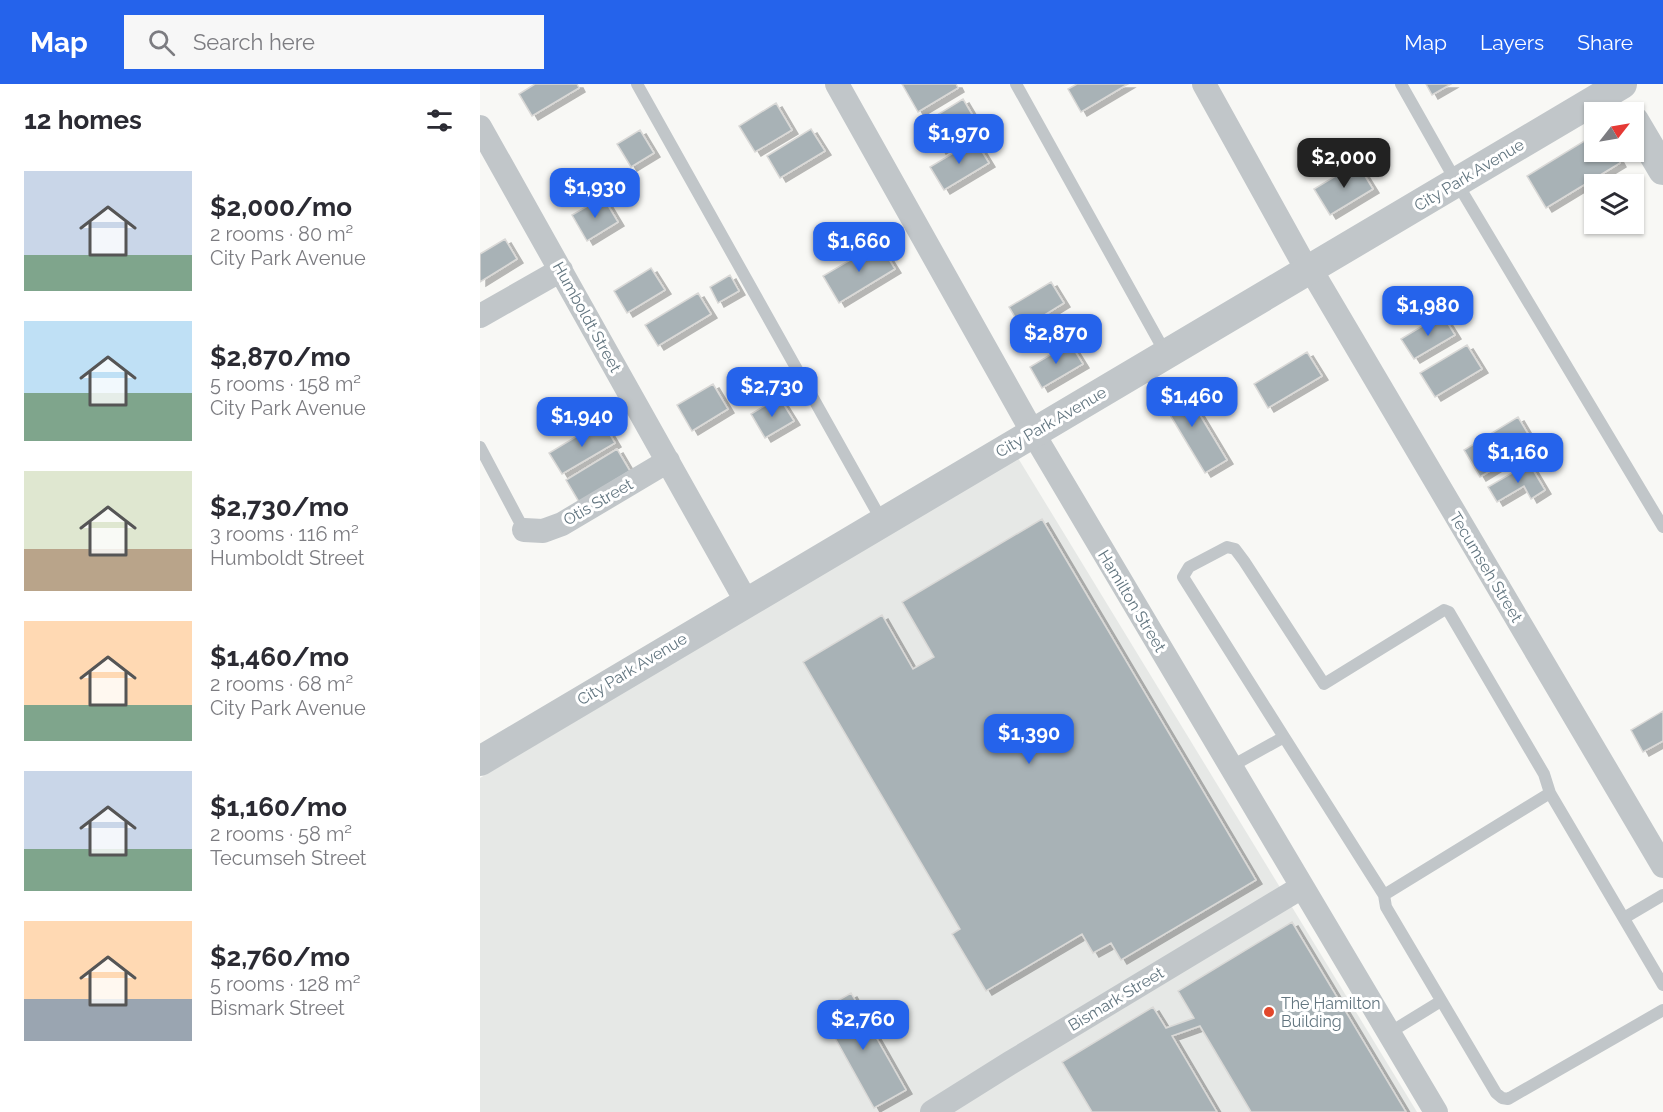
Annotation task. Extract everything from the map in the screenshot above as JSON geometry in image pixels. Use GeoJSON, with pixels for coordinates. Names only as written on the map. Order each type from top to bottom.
{"type":"FeatureCollection","features":[{"type":"Feature","properties":{"kind":"street","name":"Hamilton Street"},"geometry":{"type":"LineString","coordinates":[[837,84],[1033,433],[1436,1112]]}},
{"type":"Feature","properties":{"kind":"street","name":"Tecumseh Street"},"geometry":{"type":"LineString","coordinates":[[1204,84],[1308,269],[1663,866]]}},
{"type":"Feature","properties":{"kind":"street","name":"City Park Avenue"},"geometry":{"type":"LineString","coordinates":[[480,760],[1308,269],[1619,92]]}},
{"type":"Feature","properties":{"kind":"street","name":"Humboldt Street"},"geometry":{"type":"LineString","coordinates":[[480,127],[746,601]]}},
{"type":"Feature","properties":{"kind":"street"},"geometry":{"type":"LineString","coordinates":[[1644,138],[1663,170]]}},
{"type":"Feature","properties":{"kind":"street"},"geometry":{"type":"LineString","coordinates":[[480,316],[561,270]]}},
{"type":"Feature","properties":{"kind":"street","name":"Otis Street"},"geometry":{"type":"LineString","coordinates":[[524,530],[543,531],[562,524],[668,461]]}},
{"type":"Feature","properties":{"kind":"street","name":"Bismark Street"},"geometry":{"type":"LineString","coordinates":[[932,1112],[1302,887]]}},
{"type":"Feature","properties":{"kind":"lane"},"geometry":{"type":"LineString","coordinates":[[638,84],[882,521]]}},
{"type":"Feature","properties":{"kind":"lane"},"geometry":{"type":"LineString","coordinates":[[1016,84],[1166,355]]}},
{"type":"Feature","properties":{"kind":"lane"},"geometry":{"type":"LineString","coordinates":[[1401,84],[1457,183],[1663,527]]}},
{"type":"Feature","properties":{"kind":"lane"},"geometry":{"type":"LineString","coordinates":[[480,447],[524,530]]}},
{"type":"Feature","properties":{"kind":"lane"},"geometry":{"type":"LineString","coordinates":[[1663,985],[1550,793],[1544,774],[1449,612],[1444,610],[1324,684],[1235,549],[1227,547],[1189,567],[1183,578],[1384,895],[1386,907],[1496,1093],[1508,1099],[1663,1010]]}},
{"type":"Feature","properties":{"kind":"lane"},"geometry":{"type":"LineString","coordinates":[[1230,767],[1284,736]]}},
{"type":"Feature","properties":{"kind":"lane"},"geometry":{"type":"LineString","coordinates":[[1384,895],[1550,793]]}},
{"type":"Feature","properties":{"kind":"lane"},"geometry":{"type":"LineString","coordinates":[[1624,918],[1663,895]]}},
{"type":"Feature","properties":{"kind":"lane"},"geometry":{"type":"LineString","coordinates":[[1389,1033],[1441,1001]]}},
{"type":"Feature","properties":{"kind":"shaded area"},"geometry":{"type":"Polygon","coordinates":[[[1018,458],[1417,1112],[480,1112],[480,778],[1018,458]]]}},
{"type":"Feature","properties":{"kind":"building"},"geometry":{"type":"Polygon","coordinates":[[[535,84],[577,84],[579,88],[532,116],[519,94],[535,84]]]}},
{"type":"Feature","properties":{"kind":"building"},"geometry":{"type":"Polygon","coordinates":[[[902,84],[956,84],[958,88],[918,112],[902,84]]]}},
{"type":"Feature","properties":{"kind":"building"},"geometry":{"type":"Polygon","coordinates":[[[1077,84],[1128,84],[1081,112],[1068,89],[1077,84]]]}},
{"type":"Feature","properties":{"kind":"building"},"geometry":{"type":"Polygon","coordinates":[[[1426,84],[1451,84],[1432,95],[1426,84]]]}},
{"type":"Feature","properties":{"kind":"building"},"geometry":{"type":"Polygon","coordinates":[[[963,99],[979,126],[940,150],[924,123],[963,99]]]}},
{"type":"Feature","properties":{"kind":"building"},"geometry":{"type":"Polygon","coordinates":[[[776,103],[792,130],[755,152],[739,126],[776,103]]]}},
{"type":"Feature","properties":{"kind":"building"},"geometry":{"type":"Polygon","coordinates":[[[811,129],[825,151],[780,178],[767,156],[811,129]]]}},
{"type":"Feature","properties":{"kind":"building"},"geometry":{"type":"Polygon","coordinates":[[[640,130],[654,153],[631,167],[617,144],[640,130]]]}},
{"type":"Feature","properties":{"kind":"building"},"geometry":{"type":"Polygon","coordinates":[[[975,140],[989,163],[944,190],[930,167],[975,140]]]}},
{"type":"Feature","properties":{"kind":"building"},"geometry":{"type":"Polygon","coordinates":[[[1584,141],[1584,162],[1620,163],[1602,174],[1584,174],[1584,185],[1546,208],[1527,176],[1584,141]]]}},
{"type":"Feature","properties":{"kind":"building"},"geometry":{"type":"Polygon","coordinates":[[[1357,163],[1373,189],[1330,215],[1314,189],[1357,163]]]}},
{"type":"Feature","properties":{"kind":"building"},"geometry":{"type":"Polygon","coordinates":[[[603,197],[618,222],[587,241],[572,215],[603,197]]]}},
{"type":"Feature","properties":{"kind":"building"},"geometry":{"type":"Polygon","coordinates":[[[505,239],[517,259],[480,282],[480,254],[505,239]]]}},
{"type":"Feature","properties":{"kind":"building"},"geometry":{"type":"Polygon","coordinates":[[[879,243],[895,269],[839,303],[823,276],[879,243]]]}},
{"type":"Feature","properties":{"kind":"building"},"geometry":{"type":"Polygon","coordinates":[[[651,268],[665,290],[627,313],[614,291],[651,268]]]}},
{"type":"Feature","properties":{"kind":"building"},"geometry":{"type":"Polygon","coordinates":[[[730,275],[739,291],[718,303],[710,287],[730,275]]]}},
{"type":"Feature","properties":{"kind":"building"},"geometry":{"type":"Polygon","coordinates":[[[1051,282],[1064,303],[1022,329],[1009,307],[1051,282]]]}},
{"type":"Feature","properties":{"kind":"building"},"geometry":{"type":"Polygon","coordinates":[[[698,293],[711,314],[658,346],[645,325],[698,293]]]}},
{"type":"Feature","properties":{"kind":"building"},"geometry":{"type":"Polygon","coordinates":[[[1442,314],[1455,335],[1414,359],[1401,339],[1442,314]]]}},
{"type":"Feature","properties":{"kind":"building"},"geometry":{"type":"Polygon","coordinates":[[[1070,343],[1083,364],[1042,388],[1030,367],[1070,343]]]}},
{"type":"Feature","properties":{"kind":"building"},"geometry":{"type":"Polygon","coordinates":[[[1467,345],[1482,369],[1435,397],[1420,373],[1467,345]]]}},
{"type":"Feature","properties":{"kind":"building"},"geometry":{"type":"Polygon","coordinates":[[[1307,352],[1322,376],[1268,408],[1254,384],[1307,352]]]}},
{"type":"Feature","properties":{"kind":"building"},"geometry":{"type":"Polygon","coordinates":[[[1180,382],[1227,460],[1205,473],[1158,395],[1180,382]]]}},
{"type":"Feature","properties":{"kind":"building"},"geometry":{"type":"Polygon","coordinates":[[[713,384],[728,409],[692,431],[677,405],[713,384]]]}},
{"type":"Feature","properties":{"kind":"building"},"geometry":{"type":"Polygon","coordinates":[[[779,397],[794,421],[765,438],[751,414],[779,397]]]}},
{"type":"Feature","properties":{"kind":"building"},"geometry":{"type":"Polygon","coordinates":[[[1518,417],[1534,444],[1480,477],[1464,450],[1518,417]]]}},
{"type":"Feature","properties":{"kind":"building"},"geometry":{"type":"Polygon","coordinates":[[[602,421],[615,443],[562,474],[549,453],[602,421]]]}},
{"type":"Feature","properties":{"kind":"building"},"geometry":{"type":"Polygon","coordinates":[[[617,449],[630,471],[579,502],[566,480],[617,449]]]}},
{"type":"Feature","properties":{"kind":"building"},"geometry":{"type":"Polygon","coordinates":[[[1529,463],[1545,490],[1531,499],[1524,486],[1497,502],[1488,487],[1529,463]]]}},
{"type":"Feature","properties":{"kind":"building"},"geometry":{"type":"Polygon","coordinates":[[[1042,519],[1256,880],[1121,960],[1111,943],[1093,953],[1082,934],[986,991],[952,934],[960,929],[803,662],[882,615],[913,669],[934,657],[902,602],[1042,519]]]}},
{"type":"Feature","properties":{"kind":"building"},"geometry":{"type":"Polygon","coordinates":[[[1663,711],[1663,741],[1643,752],[1631,730],[1663,711]]]}},
{"type":"Feature","properties":{"kind":"building","name":"The Hamilton Building"},"geometry":{"type":"Polygon","coordinates":[[[1292,922],[1406,1112],[1251,1112],[1200,1026],[1172,1036],[1217,1112],[1092,1112],[1062,1062],[1153,1007],[1166,1028],[1194,1018],[1178,991],[1292,922]]]}},
{"type":"Feature","properties":{"kind":"building"},"geometry":{"type":"Polygon","coordinates":[[[851,993],[906,1090],[874,1108],[820,1011],[851,993]]]}},
{"type":"Feature","properties":{"kind":"place","name":"The Hamilton Building"},"geometry":{"type":"Point","coordinates":[1269,1012]}}]}
